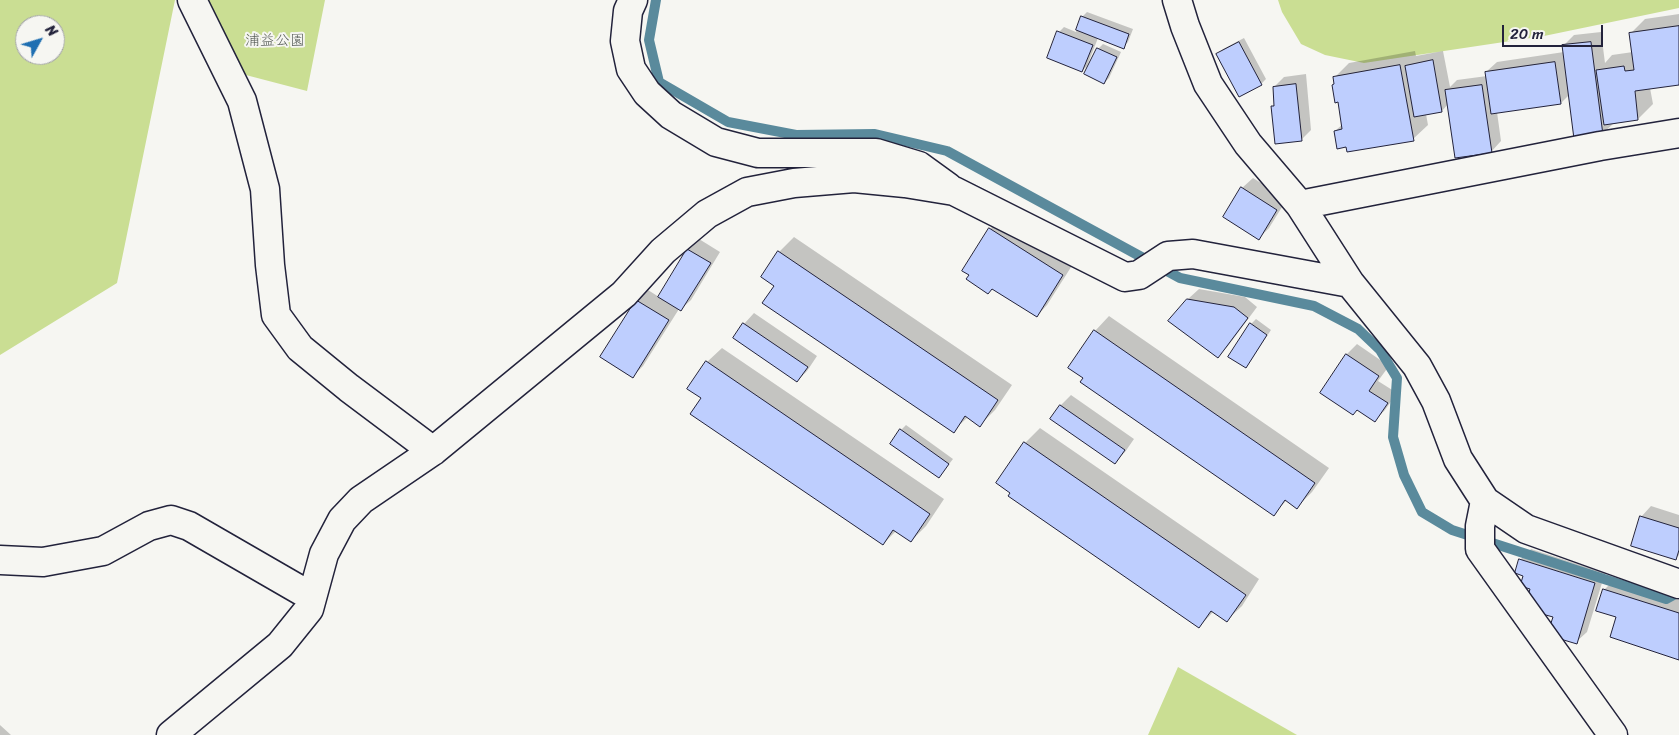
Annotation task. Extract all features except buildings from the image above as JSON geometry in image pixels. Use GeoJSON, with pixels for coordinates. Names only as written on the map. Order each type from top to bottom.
{"type":"FeatureCollection","features":[{"type":"Feature","properties":{"kind":"street"},"geometry":{"type":"LineString","coordinates":[[192,0],[242,101],[265,189],[270,264],[276,315],[300,348],[349,388],[433,450]]}},
{"type":"Feature","properties":{"kind":"street"},"geometry":{"type":"LineString","coordinates":[[633,0],[628,12],[625,41],[631,69],[647,93],[671,115],[716,142],[758,153],[876,153],[919,166],[954,191],[1125,277],[1139,275],[1168,256],[1193,254],[1350,283]]}},
{"type":"Feature","properties":{"kind":"street"},"geometry":{"type":"LineString","coordinates":[[1177,0],[1208,84],[1248,144],[1300,204],[1350,283],[1417,366],[1436,401],[1482,525],[1613,735],[1625,735]]}},
{"type":"Feature","properties":{"kind":"street"},"geometry":{"type":"LineString","coordinates":[[1300,204],[1600,146],[1679,133]]}},
{"type":"Feature","properties":{"kind":"street"},"geometry":{"type":"LineString","coordinates":[[171,735],[280,645],[309,610],[324,554],[342,520],[361,500],[433,450],[624,294],[662,251],[707,214],[747,192],[794,184],[854,178],[905,183],[954,191]]}},
{"type":"Feature","properties":{"kind":"street"},"geometry":{"type":"LineString","coordinates":[[0,560],[43,562],[104,551],[149,526],[171,520],[189,526],[312,597]]}},
{"type":"Feature","properties":{"kind":"street"},"geometry":{"type":"LineString","coordinates":[[1482,525],[1526,528],[1679,584]]}},
{"type":"Feature","properties":{"kind":"green space"},"geometry":{"type":"Polygon","coordinates":[[[0,0],[175,0],[117,283],[0,355],[0,0]]]}},
{"type":"Feature","properties":{"kind":"green space","name":"浦益公園"},"geometry":{"type":"Polygon","coordinates":[[[205,0],[325,0],[307,91],[242,74],[205,0]]]}},
{"type":"Feature","properties":{"kind":"green space"},"geometry":{"type":"Polygon","coordinates":[[[1278,0],[1679,0],[1679,8],[1544,36],[1364,63],[1325,55],[1301,44],[1282,12],[1278,0]]]}},
{"type":"Feature","properties":{"kind":"green space"},"geometry":{"type":"Polygon","coordinates":[[[1178,667],[1297,735],[1148,735],[1178,667]]]}},
{"type":"Feature","properties":{"kind":"waterway"},"geometry":{"type":"LineString","coordinates":[[656,0],[649,40],[659,82],[728,122],[796,135],[875,134],[947,151],[1180,278],[1314,306],[1358,329],[1380,350],[1397,378],[1393,437],[1404,475],[1422,512],[1452,530],[1666,599],[1679,592]]}}]}
